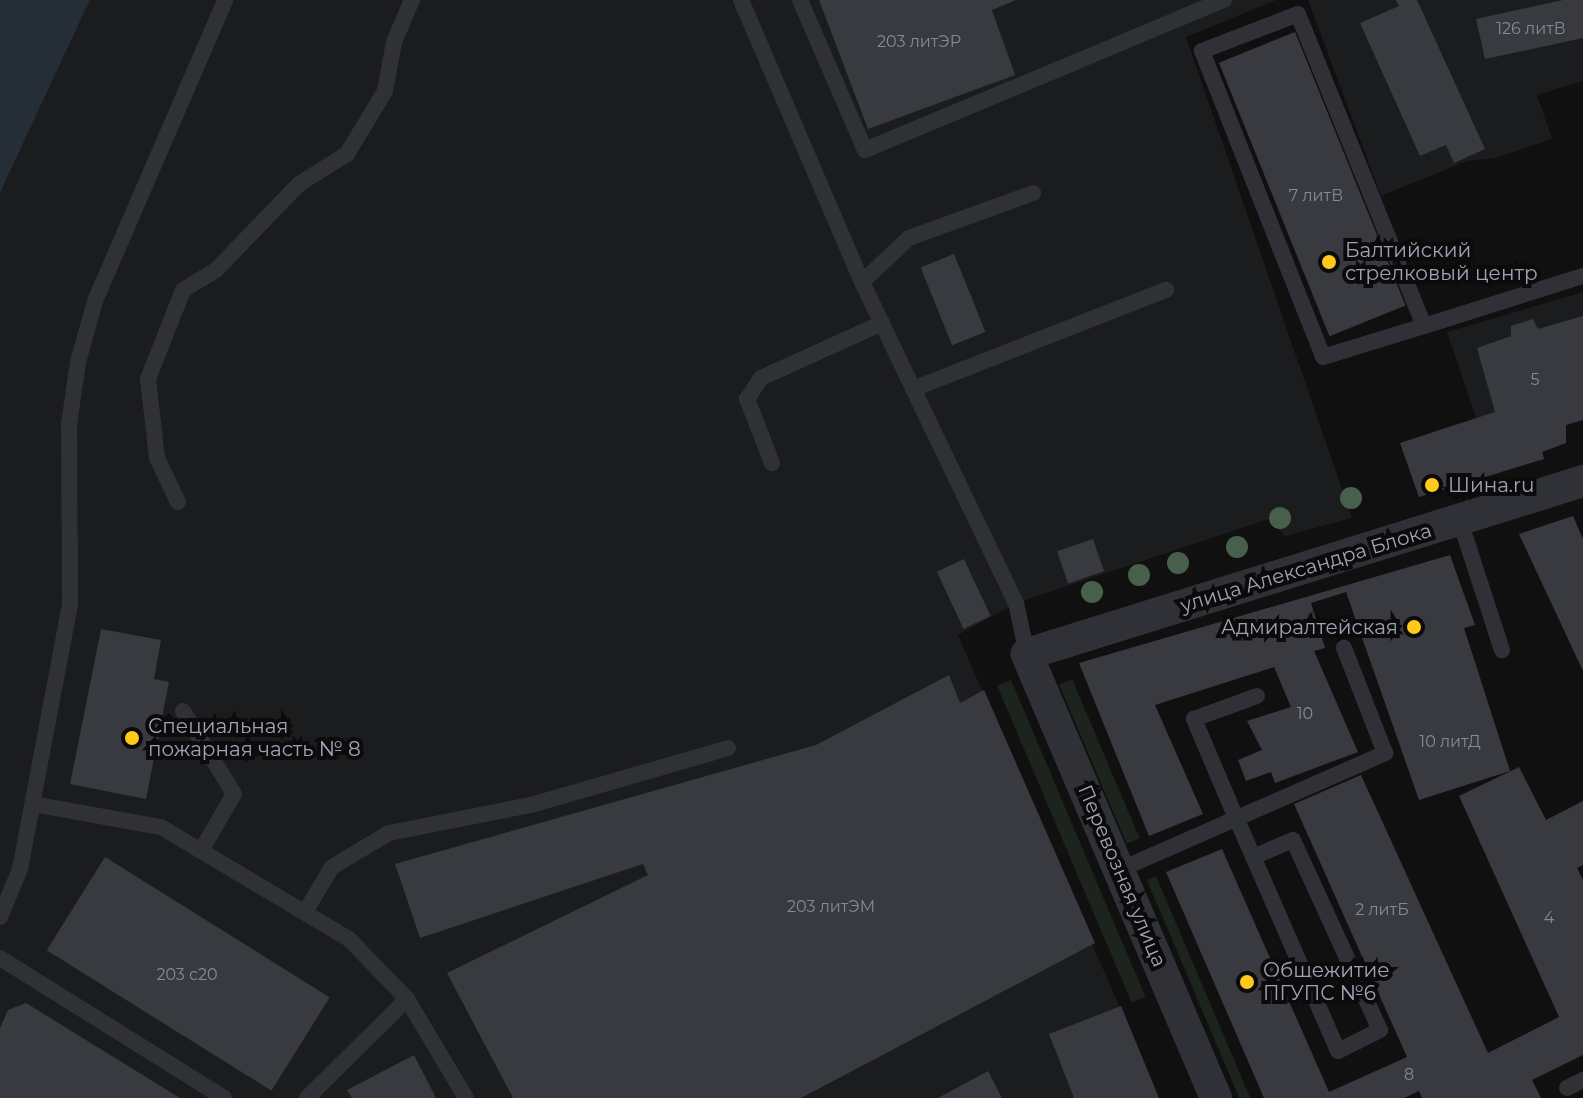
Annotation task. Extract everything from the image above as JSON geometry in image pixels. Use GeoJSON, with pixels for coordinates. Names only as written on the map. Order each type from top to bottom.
{"type":"FeatureCollection","features":[{"type":"Feature","properties":{"kind":"street","name":"улица Александра Блока"},"geometry":{"type":"LineString","coordinates":[[1027,654],[1583,481]]}},
{"type":"Feature","properties":{"kind":"street","name":"Перевозная улица"},"geometry":{"type":"LineString","coordinates":[[1027,654],[1216,1098]]}},
{"type":"Feature","properties":{"kind":"lane"},"geometry":{"type":"LineString","coordinates":[[0,917],[20,869],[70,604],[69,424],[78,362],[95,301],[225,0]]}},
{"type":"Feature","properties":{"kind":"lane"},"geometry":{"type":"LineString","coordinates":[[178,502],[157,458],[148,379],[183,290],[215,271],[299,184],[347,154],[385,91],[394,42],[412,0]]}},
{"type":"Feature","properties":{"kind":"lane"},"geometry":{"type":"LineString","coordinates":[[741,0],[862,282],[1016,603],[1027,654]]}},
{"type":"Feature","properties":{"kind":"lane"},"geometry":{"type":"LineString","coordinates":[[800,0],[865,150],[1224,0]]}},
{"type":"Feature","properties":{"kind":"lane"},"geometry":{"type":"LineString","coordinates":[[1424,326],[1298,14],[1202,51],[1323,357],[1424,326],[1583,276]]}},
{"type":"Feature","properties":{"kind":"lane"},"geometry":{"type":"LineString","coordinates":[[862,282],[909,238],[1033,193]]}},
{"type":"Feature","properties":{"kind":"lane"},"geometry":{"type":"LineString","coordinates":[[913,389],[1166,290]]}},
{"type":"Feature","properties":{"kind":"lane"},"geometry":{"type":"LineString","coordinates":[[772,463],[747,399],[761,378],[882,323]]}},
{"type":"Feature","properties":{"kind":"lane"},"geometry":{"type":"LineString","coordinates":[[1460,521],[1502,650]]}},
{"type":"Feature","properties":{"kind":"lane"},"geometry":{"type":"LineString","coordinates":[[1119,870],[1385,753],[1344,648]]}},
{"type":"Feature","properties":{"kind":"lane"},"geometry":{"type":"LineString","coordinates":[[1253,857],[1293,840],[1380,1030],[1338,1051],[1253,857],[1236,818],[1194,719],[1257,696]]}},
{"type":"Feature","properties":{"kind":"lane"},"geometry":{"type":"LineString","coordinates":[[183,711],[234,794],[201,851]]}},
{"type":"Feature","properties":{"kind":"lane"},"geometry":{"type":"LineString","coordinates":[[305,912],[332,867],[389,833],[531,805],[728,748]]}},
{"type":"Feature","properties":{"kind":"lane"},"geometry":{"type":"LineString","coordinates":[[33,804],[161,827],[349,939],[407,999],[466,1098]]}},
{"type":"Feature","properties":{"kind":"lane"},"geometry":{"type":"LineString","coordinates":[[0,958],[224,1098]]}},
{"type":"Feature","properties":{"kind":"lane"},"geometry":{"type":"LineString","coordinates":[[307,1098],[407,999]]}},
{"type":"Feature","properties":{"kind":"lane"},"geometry":{"type":"LineString","coordinates":[[1567,1088],[1583,1080]]}},
{"type":"Feature","properties":{"kind":"shaded area"},"geometry":{"type":"Polygon","coordinates":[[[0,0],[90,0],[0,193],[0,0]]]}},
{"type":"Feature","properties":{"kind":"shaded area"},"geometry":{"type":"Polygon","coordinates":[[[90,0],[1276,0],[1186,37],[1352,518],[1285,536],[1269,519],[1016,603],[958,635],[1159,1098],[0,1098],[0,193],[90,0]]]}},
{"type":"Feature","properties":{"kind":"shaded area"},"geometry":{"type":"Polygon","coordinates":[[[1308,0],[1583,0],[1583,81],[1537,95],[1552,139],[1495,158],[1467,161],[1381,196],[1308,0]]]}},
{"type":"Feature","properties":{"kind":"shaded area"},"geometry":{"type":"Polygon","coordinates":[[[1583,292],[1583,420],[1566,425],[1566,443],[1543,452],[1544,459],[1419,497],[1400,443],[1476,418],[1447,332],[1583,292]]]}},
{"type":"Feature","properties":{"kind":"shaded area"},"geometry":{"type":"Polygon","coordinates":[[[1072,679],[1140,838],[1127,844],[1059,684],[1072,679]]]}},
{"type":"Feature","properties":{"kind":"shaded area"},"geometry":{"type":"Polygon","coordinates":[[[1011,680],[1145,997],[1132,1003],[997,686],[1011,680]]]}},
{"type":"Feature","properties":{"kind":"shaded area"},"geometry":{"type":"Polygon","coordinates":[[[1156,876],[1250,1098],[1239,1098],[1147,880],[1156,876]]]}},
{"type":"Feature","properties":{"kind":"building"},"geometry":{"type":"Polygon","coordinates":[[[819,0],[1016,0],[992,10],[1015,75],[868,129],[819,0]]]}},
{"type":"Feature","properties":{"kind":"building"},"geometry":{"type":"Polygon","coordinates":[[[1396,0],[1417,0],[1485,149],[1454,163],[1446,145],[1420,156],[1360,23],[1399,6],[1396,0]]]}},
{"type":"Feature","properties":{"kind":"building"},"geometry":{"type":"Polygon","coordinates":[[[1563,0],[1583,0],[1583,38],[1485,59],[1476,19],[1563,0]]]}},
{"type":"Feature","properties":{"kind":"building"},"geometry":{"type":"Polygon","coordinates":[[[1295,32],[1406,306],[1329,336],[1219,63],[1295,32]]]}},
{"type":"Feature","properties":{"kind":"building"},"geometry":{"type":"Polygon","coordinates":[[[954,254],[985,332],[952,345],[921,267],[954,254]]]}},
{"type":"Feature","properties":{"kind":"building"},"geometry":{"type":"Polygon","coordinates":[[[1583,316],[1583,420],[1566,425],[1566,443],[1542,452],[1544,459],[1419,497],[1400,443],[1495,412],[1477,348],[1511,336],[1511,326],[1533,319],[1538,329],[1583,316]]]}},
{"type":"Feature","properties":{"kind":"building"},"geometry":{"type":"Polygon","coordinates":[[[1573,516],[1583,539],[1583,671],[1519,534],[1573,516]]]}},
{"type":"Feature","properties":{"kind":"building"},"geometry":{"type":"Polygon","coordinates":[[[1093,539],[1104,571],[1068,584],[1057,551],[1093,539]]]}},
{"type":"Feature","properties":{"kind":"building"},"geometry":{"type":"Polygon","coordinates":[[[1450,555],[1475,625],[1464,628],[1510,771],[1419,800],[1346,592],[1311,603],[1325,648],[1314,651],[1358,752],[1275,783],[1271,772],[1246,781],[1238,760],[1262,750],[1247,721],[1291,707],[1274,667],[1155,705],[1203,814],[1149,836],[1079,663],[1450,555]]]}},
{"type":"Feature","properties":{"kind":"building"},"geometry":{"type":"Polygon","coordinates":[[[964,559],[991,616],[963,629],[937,572],[964,559]]]}},
{"type":"Feature","properties":{"kind":"building"},"geometry":{"type":"Polygon","coordinates":[[[101,629],[161,640],[154,679],[169,682],[146,799],[70,784],[101,629]]]}},
{"type":"Feature","properties":{"kind":"building"},"geometry":{"type":"Polygon","coordinates":[[[949,675],[960,703],[984,690],[1095,943],[801,1098],[513,1098],[447,973],[648,875],[643,864],[420,938],[395,864],[816,745],[949,675]]]}},
{"type":"Feature","properties":{"kind":"building"},"geometry":{"type":"Polygon","coordinates":[[[1519,767],[1546,820],[1583,801],[1583,865],[1577,868],[1583,880],[1583,1055],[1532,1080],[1541,1098],[1422,1098],[1419,1091],[1404,1098],[1264,1098],[1166,872],[1222,849],[1329,1092],[1407,1057],[1294,804],[1361,775],[1488,1053],[1559,1017],[1459,796],[1519,767]]]}},
{"type":"Feature","properties":{"kind":"building"},"geometry":{"type":"Polygon","coordinates":[[[105,857],[330,997],[271,1091],[47,950],[105,857]]]}},
{"type":"Feature","properties":{"kind":"building"},"geometry":{"type":"Polygon","coordinates":[[[26,1003],[180,1098],[0,1098],[0,1028],[8,1010],[26,1003]]]}},
{"type":"Feature","properties":{"kind":"building"},"geometry":{"type":"Polygon","coordinates":[[[1121,1006],[1159,1098],[1074,1098],[1049,1034],[1121,1006]]]}},
{"type":"Feature","properties":{"kind":"building"},"geometry":{"type":"Polygon","coordinates":[[[414,1055],[436,1098],[352,1098],[347,1090],[414,1055]]]}},
{"type":"Feature","properties":{"kind":"building"},"geometry":{"type":"Polygon","coordinates":[[[988,1071],[1002,1098],[938,1098],[988,1071]]]}},
{"type":"Feature","properties":{"kind":"place","name":"Балтийский стрелковый центр"},"geometry":{"type":"Point","coordinates":[1329,262]}},
{"type":"Feature","properties":{"kind":"place","name":"Шина.ru"},"geometry":{"type":"Point","coordinates":[1432,485]}},
{"type":"Feature","properties":{"kind":"place","name":"Адмиралтейская"},"geometry":{"type":"Point","coordinates":[1414,627]}},
{"type":"Feature","properties":{"kind":"place","name":"Специальная пожарная часть № 8"},"geometry":{"type":"Point","coordinates":[132,738]}},
{"type":"Feature","properties":{"kind":"place","name":"Общежитие ПГУПС №6"},"geometry":{"type":"Point","coordinates":[1247,982]}}]}
